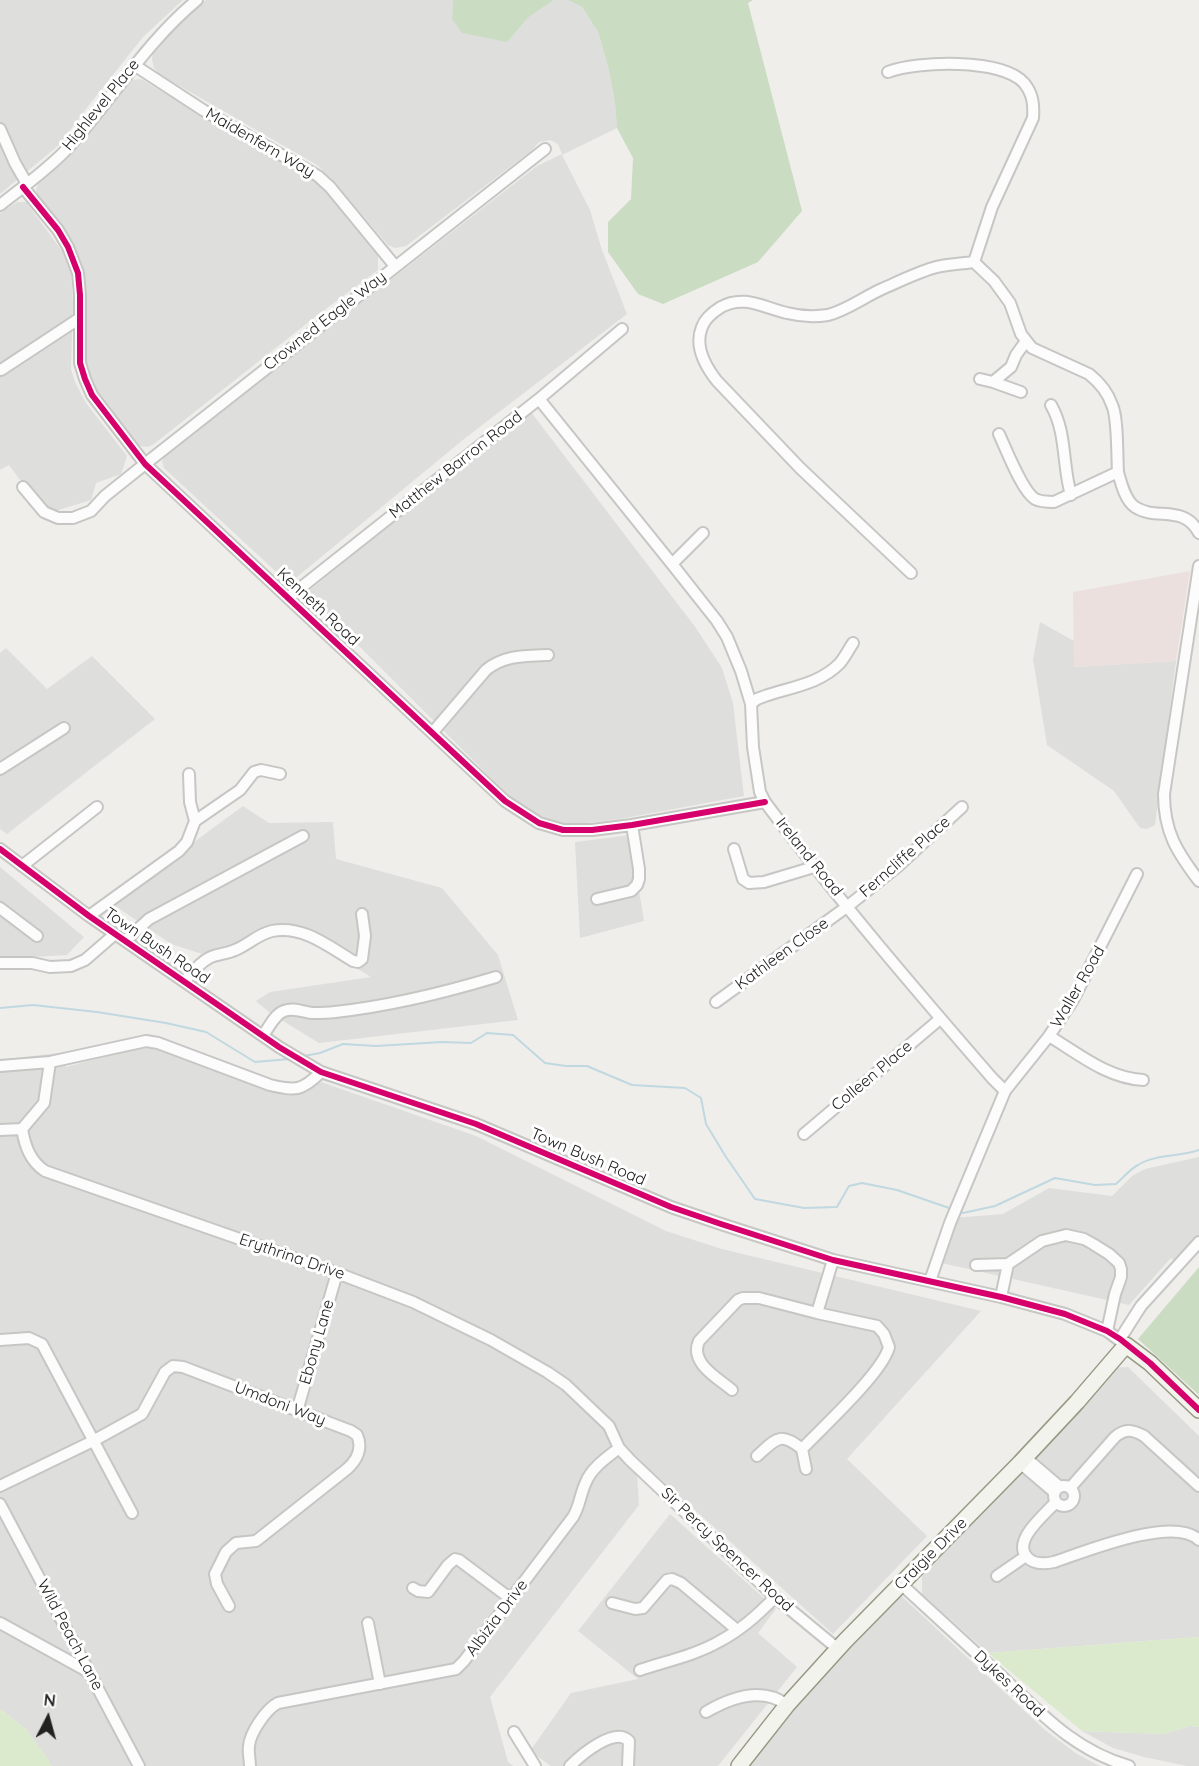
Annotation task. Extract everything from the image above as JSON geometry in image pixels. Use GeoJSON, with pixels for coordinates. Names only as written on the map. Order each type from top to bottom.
{"type":"FeatureCollection","features":[{"type":"Feature","properties":{"kind":"street","name":"Highlevel Place"},"geometry":{"type":"LineString","coordinates":[[0,205],[66,149],[169,25],[197,0]]}},
{"type":"Feature","properties":{"kind":"street"},"geometry":{"type":"LineString","coordinates":[[888,72],[901,67],[922,65],[973,65],[993,68],[1016,77],[1031,95],[1034,105],[1033,118],[992,207],[974,262]]}},
{"type":"Feature","properties":{"kind":"street","name":"Maidenfern Way"},"geometry":{"type":"LineString","coordinates":[[134,66],[204,110],[318,176],[395,266]]}},
{"type":"Feature","properties":{"kind":"street","name":"Kenneth Road"},"geometry":{"type":"LineString","coordinates":[[0,129],[25,185],[58,230],[78,273],[80,363],[92,395],[145,464],[505,801],[539,823],[563,830],[592,830],[632,825],[765,802]]}},
{"type":"Feature","properties":{"kind":"street","name":"Crowned Eagle Way"},"geometry":{"type":"LineString","coordinates":[[23,487],[44,512],[58,518],[73,518],[91,511],[105,496],[145,464],[545,149]]}},
{"type":"Feature","properties":{"kind":"street"},"geometry":{"type":"LineString","coordinates":[[911,573],[800,468],[709,371],[704,360],[699,335],[703,324],[714,311],[735,302],[748,301],[789,313],[828,315],[881,289],[932,268],[974,262],[994,281],[1010,303],[1021,334],[1032,348],[1089,374],[1097,380],[1105,392],[1114,407],[1118,472],[1126,496],[1134,506],[1189,520],[1199,533]]}},
{"type":"Feature","properties":{"kind":"street"},"geometry":{"type":"LineString","coordinates":[[1,370],[80,318]]}},
{"type":"Feature","properties":{"kind":"street","name":"Matthew Barron Road"},"geometry":{"type":"LineString","coordinates":[[289,597],[538,399],[622,329]]}},
{"type":"Feature","properties":{"kind":"street"},"geometry":{"type":"LineString","coordinates":[[993,382],[1011,367],[1026,341]]}},
{"type":"Feature","properties":{"kind":"street"},"geometry":{"type":"LineString","coordinates":[[980,379],[1021,392]]}},
{"type":"Feature","properties":{"kind":"street","name":"Ireland Road"},"geometry":{"type":"LineString","coordinates":[[538,399],[672,564],[727,637],[751,704],[753,747],[759,784],[765,802],[814,867],[940,1019],[1005,1090]]}},
{"type":"Feature","properties":{"kind":"street"},"geometry":{"type":"LineString","coordinates":[[1051,405],[1060,425],[1071,495]]}},
{"type":"Feature","properties":{"kind":"street"},"geometry":{"type":"LineString","coordinates":[[999,434],[1029,495],[1036,500],[1054,502],[1118,472]]}},
{"type":"Feature","properties":{"kind":"street"},"geometry":{"type":"LineString","coordinates":[[672,564],[703,533]]}},
{"type":"Feature","properties":{"kind":"street"},"geometry":{"type":"LineString","coordinates":[[1199,566],[1164,803],[1166,824],[1171,838],[1180,856],[1199,881]]}},
{"type":"Feature","properties":{"kind":"street"},"geometry":{"type":"LineString","coordinates":[[751,704],[765,696],[826,675],[842,661],[853,643]]}},
{"type":"Feature","properties":{"kind":"street"},"geometry":{"type":"LineString","coordinates":[[433,732],[491,665],[514,656],[548,655]]}},
{"type":"Feature","properties":{"kind":"street"},"geometry":{"type":"LineString","coordinates":[[0,769],[64,728]]}},
{"type":"Feature","properties":{"kind":"street"},"geometry":{"type":"LineString","coordinates":[[195,821],[240,790],[256,771],[280,774]]}},
{"type":"Feature","properties":{"kind":"street"},"geometry":{"type":"LineString","coordinates":[[89,916],[187,843],[195,821],[190,802],[189,774]]}},
{"type":"Feature","properties":{"kind":"street"},"geometry":{"type":"LineString","coordinates":[[22,867],[97,807]]}},
{"type":"Feature","properties":{"kind":"street","name":"Ferncliffe Place"},"geometry":{"type":"LineString","coordinates":[[848,906],[922,846],[962,807]]}},
{"type":"Feature","properties":{"kind":"street"},"geometry":{"type":"LineString","coordinates":[[597,899],[631,891],[637,885],[639,869],[632,825]]}},
{"type":"Feature","properties":{"kind":"street"},"geometry":{"type":"LineString","coordinates":[[126,940],[149,919],[303,836]]}},
{"type":"Feature","properties":{"kind":"street","name":"Town Bush Road"},"geometry":{"type":"LineString","coordinates":[[0,849],[89,916],[264,1034],[279,1047],[321,1072],[476,1124],[671,1207],[833,1260],[1001,1297],[1065,1314],[1107,1331],[1123,1342],[1150,1363],[1199,1410]]}},
{"type":"Feature","properties":{"kind":"street"},"geometry":{"type":"LineString","coordinates":[[734,849],[743,879],[749,883],[764,882],[814,867]]}},
{"type":"Feature","properties":{"kind":"street","name":"Waller Road"},"geometry":{"type":"LineString","coordinates":[[1005,1090],[1049,1036],[1073,1000],[1137,874]]}},
{"type":"Feature","properties":{"kind":"street","name":"Kathleen Close"},"geometry":{"type":"LineString","coordinates":[[716,1002],[848,906]]}},
{"type":"Feature","properties":{"kind":"street"},"geometry":{"type":"LineString","coordinates":[[0,908],[37,936]]}},
{"type":"Feature","properties":{"kind":"street"},"geometry":{"type":"LineString","coordinates":[[185,981],[201,963],[210,957],[236,950],[272,931],[305,933],[352,961],[358,962],[362,959],[365,936],[362,914]]}},
{"type":"Feature","properties":{"kind":"street"},"geometry":{"type":"LineString","coordinates":[[0,963],[32,963],[50,967],[71,966],[85,960],[115,934]]}},
{"type":"Feature","properties":{"kind":"street"},"geometry":{"type":"LineString","coordinates":[[264,1034],[283,1011],[292,1009],[311,1013],[332,1013],[382,1006],[496,977]]}},
{"type":"Feature","properties":{"kind":"street","name":"Colleen Place"},"geometry":{"type":"LineString","coordinates":[[804,1134],[940,1019]]}},
{"type":"Feature","properties":{"kind":"street"},"geometry":{"type":"LineString","coordinates":[[1049,1036],[1113,1074],[1143,1080]]}},
{"type":"Feature","properties":{"kind":"street"},"geometry":{"type":"LineString","coordinates":[[0,1066],[50,1062],[147,1041],[158,1043],[270,1085],[286,1088],[307,1086],[321,1072]]}},
{"type":"Feature","properties":{"kind":"street"},"geometry":{"type":"LineString","coordinates":[[0,1130],[22,1129],[44,1103],[50,1062]]}},
{"type":"Feature","properties":{"kind":"street"},"geometry":{"type":"LineString","coordinates":[[930,1281],[950,1223],[1005,1090]]}},
{"type":"Feature","properties":{"kind":"street","name":"Erythrina Drive"},"geometry":{"type":"LineString","coordinates":[[22,1129],[32,1160],[45,1171],[337,1273],[413,1302],[491,1340],[547,1371],[566,1385],[609,1426],[619,1448]]}},
{"type":"Feature","properties":{"kind":"street"},"geometry":{"type":"LineString","coordinates":[[976,1265],[1008,1263],[1042,1241],[1066,1235],[1084,1239],[1119,1263],[1121,1277],[1107,1331]]}},
{"type":"Feature","properties":{"kind":"street"},"geometry":{"type":"LineString","coordinates":[[1123,1342],[1141,1306],[1199,1242]]}},
{"type":"Feature","properties":{"kind":"street"},"geometry":{"type":"LineString","coordinates":[[818,1313],[833,1260]]}},
{"type":"Feature","properties":{"kind":"street"},"geometry":{"type":"LineString","coordinates":[[1001,1297],[1008,1263]]}},
{"type":"Feature","properties":{"kind":"street","name":"Ebony Lane"},"geometry":{"type":"LineString","coordinates":[[297,1411],[337,1273]]}},
{"type":"Feature","properties":{"kind":"street"},"geometry":{"type":"LineString","coordinates":[[732,1390],[699,1362],[696,1347],[738,1300],[759,1298],[877,1326],[889,1347],[884,1362],[802,1449]]}},
{"type":"Feature","properties":{"kind":"street"},"geometry":{"type":"LineString","coordinates":[[0,1340],[29,1338],[42,1344],[132,1513]]}},
{"type":"Feature","properties":{"kind":"street","name":"Craigie Drive"},"geometry":{"type":"LineString","coordinates":[[738,1766],[837,1643],[901,1584],[1023,1460],[1077,1402],[1123,1342]]}},
{"type":"Feature","properties":{"kind":"street","name":"Umdoni Way"},"geometry":{"type":"LineString","coordinates":[[0,1486],[93,1441],[142,1414],[165,1372],[173,1366],[183,1367],[351,1431],[359,1438],[359,1450],[355,1462],[253,1543],[237,1544],[226,1552],[215,1574],[217,1584],[229,1606]]}},
{"type":"Feature","properties":{"kind":"street"},"geometry":{"type":"LineString","coordinates":[[1198,1536],[1166,1532],[1149,1533],[1045,1564],[1035,1562],[1026,1556],[1023,1549],[1024,1540],[1060,1492],[1121,1432],[1128,1430],[1144,1436],[1199,1486]]}},
{"type":"Feature","properties":{"kind":"street"},"geometry":{"type":"LineString","coordinates":[[757,1456],[775,1440],[787,1438],[802,1449],[806,1469]]}},
{"type":"Feature","properties":{"kind":"street","name":"Sir Percy Spencer Road"},"geometry":{"type":"LineString","coordinates":[[619,1448],[775,1597],[837,1643]]}},
{"type":"Feature","properties":{"kind":"street","name":"Albizia Drive"},"geometry":{"type":"LineString","coordinates":[[250,1763],[251,1739],[271,1706],[286,1701],[456,1669],[573,1517],[579,1507],[590,1474],[619,1448]]}},
{"type":"Feature","properties":{"kind":"street"},"geometry":{"type":"LineString","coordinates":[[1023,1460],[1060,1492]]}},
{"type":"Feature","properties":{"kind":"street","name":"Wild Peach Lane"},"geometry":{"type":"LineString","coordinates":[[0,1504],[139,1766]]}},
{"type":"Feature","properties":{"kind":"street"},"geometry":{"type":"LineString","coordinates":[[997,1576],[1026,1556]]}},
{"type":"Feature","properties":{"kind":"street"},"geometry":{"type":"LineString","coordinates":[[413,1588],[428,1592],[455,1559],[511,1599]]}},
{"type":"Feature","properties":{"kind":"street"},"geometry":{"type":"LineString","coordinates":[[612,1603],[635,1609],[643,1608],[667,1580],[672,1579],[681,1583],[737,1630]]}},
{"type":"Feature","properties":{"kind":"street","name":"Dykes Road"},"geometry":{"type":"LineString","coordinates":[[901,1584],[1057,1727],[1096,1754],[1129,1766]]}},
{"type":"Feature","properties":{"kind":"street"},"geometry":{"type":"LineString","coordinates":[[640,1670],[708,1647],[737,1630],[775,1597]]}},
{"type":"Feature","properties":{"kind":"street"},"geometry":{"type":"LineString","coordinates":[[0,1623],[89,1672]]}},
{"type":"Feature","properties":{"kind":"street"},"geometry":{"type":"LineString","coordinates":[[368,1623],[380,1684]]}},
{"type":"Feature","properties":{"kind":"street"},"geometry":{"type":"LineString","coordinates":[[706,1712],[751,1695],[771,1696],[787,1705]]}},
{"type":"Feature","properties":{"kind":"street"},"geometry":{"type":"LineString","coordinates":[[514,1732],[535,1766]]}},
{"type":"Feature","properties":{"kind":"street"},"geometry":{"type":"LineString","coordinates":[[570,1766],[605,1740],[618,1736],[625,1737],[629,1741],[628,1766]]}},
{"type":"Feature","properties":{"kind":"street"},"geometry":{"type":"LineString","coordinates":[[250,1763],[262,1766]]}},
{"type":"Feature","properties":{"kind":"shaded area"},"geometry":{"type":"Polygon","coordinates":[[[0,0],[183,0],[143,37],[59,145],[0,194],[0,0]]]}},
{"type":"Feature","properties":{"kind":"shaded area"},"geometry":{"type":"Polygon","coordinates":[[[206,0],[453,0],[452,19],[507,42],[529,17],[554,0],[568,0],[582,7],[598,32],[609,70],[615,103],[617,128],[562,155],[590,210],[602,250],[627,314],[464,439],[297,577],[286,581],[164,468],[162,461],[165,455],[537,166],[562,154],[558,144],[550,140],[539,142],[531,151],[406,246],[395,248],[388,245],[331,178],[317,165],[159,74],[154,68],[153,49],[206,0]]]}},
{"type":"Feature","properties":{"kind":"shaded area"},"geometry":{"type":"Polygon","coordinates":[[[141,79],[310,178],[324,190],[378,256],[378,270],[148,447],[140,446],[95,392],[86,372],[87,303],[84,270],[75,248],[39,200],[36,190],[38,183],[75,148],[122,86],[131,80],[141,79]]]}},
{"type":"Feature","properties":{"kind":"shaded area"},"geometry":{"type":"Polygon","coordinates":[[[17,202],[26,202],[62,251],[71,273],[73,303],[71,369],[75,382],[86,403],[127,456],[121,474],[96,483],[91,500],[52,512],[38,504],[9,465],[0,470],[0,213],[17,202]]]}},
{"type":"Feature","properties":{"kind":"shaded area"},"geometry":{"type":"Polygon","coordinates":[[[531,412],[696,628],[722,668],[733,703],[744,796],[620,819],[571,825],[552,822],[536,816],[510,797],[306,593],[531,412]]]}},
{"type":"Feature","properties":{"kind":"shaded area"},"geometry":{"type":"Polygon","coordinates":[[[1190,571],[1176,661],[1074,667],[1073,592],[1190,571]]]}},
{"type":"Feature","properties":{"kind":"shaded area"},"geometry":{"type":"Polygon","coordinates":[[[1040,622],[1074,641],[1074,667],[1176,661],[1155,825],[1147,829],[1140,828],[1114,791],[1047,745],[1033,659],[1040,622]]]}},
{"type":"Feature","properties":{"kind":"shaded area"},"geometry":{"type":"Polygon","coordinates":[[[6,648],[47,689],[92,656],[155,719],[7,834],[0,829],[0,653],[6,648]]]}},
{"type":"Feature","properties":{"kind":"shaded area"},"geometry":{"type":"Polygon","coordinates":[[[243,806],[269,823],[333,822],[336,859],[442,888],[498,955],[518,1020],[319,1043],[270,1013],[256,1001],[270,992],[371,977],[307,938],[272,933],[221,960],[171,944],[111,903],[243,806]]]}},
{"type":"Feature","properties":{"kind":"shaded area"},"geometry":{"type":"Polygon","coordinates":[[[630,835],[644,921],[580,938],[575,842],[630,835]]]}},
{"type":"Feature","properties":{"kind":"shaded area"},"geometry":{"type":"Polygon","coordinates":[[[0,867],[84,937],[67,955],[0,959],[0,867]]]}},
{"type":"Feature","properties":{"kind":"shaded area"},"geometry":{"type":"Polygon","coordinates":[[[147,1048],[256,1086],[288,1094],[306,1093],[321,1082],[476,1136],[666,1231],[722,1249],[981,1311],[847,1459],[927,1536],[833,1634],[636,1457],[639,1505],[490,1697],[508,1762],[513,1766],[52,1766],[26,1729],[0,1709],[0,1060],[66,1052],[66,1067],[133,1049],[147,1048]]]}},
{"type":"Feature","properties":{"kind":"shaded area"},"geometry":{"type":"Polygon","coordinates":[[[1199,1157],[1199,1248],[1182,1267],[1171,1258],[1129,1305],[937,1262],[953,1218],[1003,1214],[1049,1188],[1112,1196],[1132,1176],[1145,1169],[1199,1157]]]}},
{"type":"Feature","properties":{"kind":"shaded area"},"geometry":{"type":"Polygon","coordinates":[[[1128,1367],[1199,1436],[1199,1637],[988,1653],[922,1594],[922,1575],[1109,1368],[1128,1367]]]}},
{"type":"Feature","properties":{"kind":"shaded area"},"geometry":{"type":"Polygon","coordinates":[[[670,1514],[776,1609],[758,1633],[797,1667],[718,1766],[551,1766],[530,1751],[571,1693],[638,1679],[578,1631],[670,1514]]]}},
{"type":"Feature","properties":{"kind":"shaded area"},"geometry":{"type":"Polygon","coordinates":[[[896,1591],[1045,1730],[1077,1754],[1100,1766],[744,1766],[779,1720],[896,1591]]]}},
{"type":"Feature","properties":{"kind":"shaded area"},"geometry":{"type":"Polygon","coordinates":[[[1191,1726],[1199,1727],[1199,1766],[1187,1766],[1144,1757],[1113,1748],[1082,1731],[1162,1734],[1191,1726]]]}},
{"type":"Feature","properties":{"kind":"green space"},"geometry":{"type":"Polygon","coordinates":[[[453,0],[554,0],[529,17],[507,42],[462,33],[452,19],[453,0]]]}},
{"type":"Feature","properties":{"kind":"green space"},"geometry":{"type":"Polygon","coordinates":[[[568,0],[753,0],[748,3],[802,211],[758,262],[663,304],[638,294],[608,252],[608,222],[631,199],[633,158],[617,128],[609,70],[598,32],[582,7],[568,0]]]}},
{"type":"Feature","properties":{"kind":"green space"},"geometry":{"type":"Polygon","coordinates":[[[1199,1267],[1199,1395],[1138,1339],[1199,1267]]]}},
{"type":"Feature","properties":{"kind":"green space"},"geometry":{"type":"Polygon","coordinates":[[[1199,1637],[1199,1727],[1191,1726],[1162,1734],[1082,1731],[988,1653],[1199,1637]]]}},
{"type":"Feature","properties":{"kind":"green space"},"geometry":{"type":"Polygon","coordinates":[[[0,1709],[26,1729],[52,1766],[0,1766],[0,1709]]]}},
{"type":"Feature","properties":{"kind":"waterway"},"geometry":{"type":"LineString","coordinates":[[0,1008],[33,1005],[166,1023],[206,1032],[255,1062],[289,1059]]}},
{"type":"Feature","properties":{"kind":"waterway"},"geometry":{"type":"LineString","coordinates":[[304,1056],[320,1053],[343,1044],[376,1046],[442,1042],[471,1043],[487,1033],[513,1035],[545,1063],[587,1066],[632,1085],[685,1088],[701,1098],[706,1124],[755,1199],[804,1208],[837,1207],[849,1186],[862,1183],[897,1190],[952,1209]]}},
{"type":"Feature","properties":{"kind":"waterway"},"geometry":{"type":"LineString","coordinates":[[957,1211],[963,1213],[995,1206],[1055,1178],[1095,1185],[1116,1184],[1132,1169],[1145,1161],[1199,1150]]}},
{"type":"Feature","properties":{"kind":"cycle path"},"geometry":{"type":"LineString","coordinates":[[23,187],[58,230],[68,247],[78,273],[80,363],[92,395],[145,464],[505,801],[539,823],[563,830],[592,830],[632,825],[765,802]]}},
{"type":"Feature","properties":{"kind":"cycle path"},"geometry":{"type":"LineString","coordinates":[[0,849],[89,916],[279,1047],[321,1072],[476,1124],[671,1207],[721,1224],[833,1260],[1001,1297],[1065,1314],[1107,1331],[1120,1339],[1150,1363],[1199,1410]]}}]}
